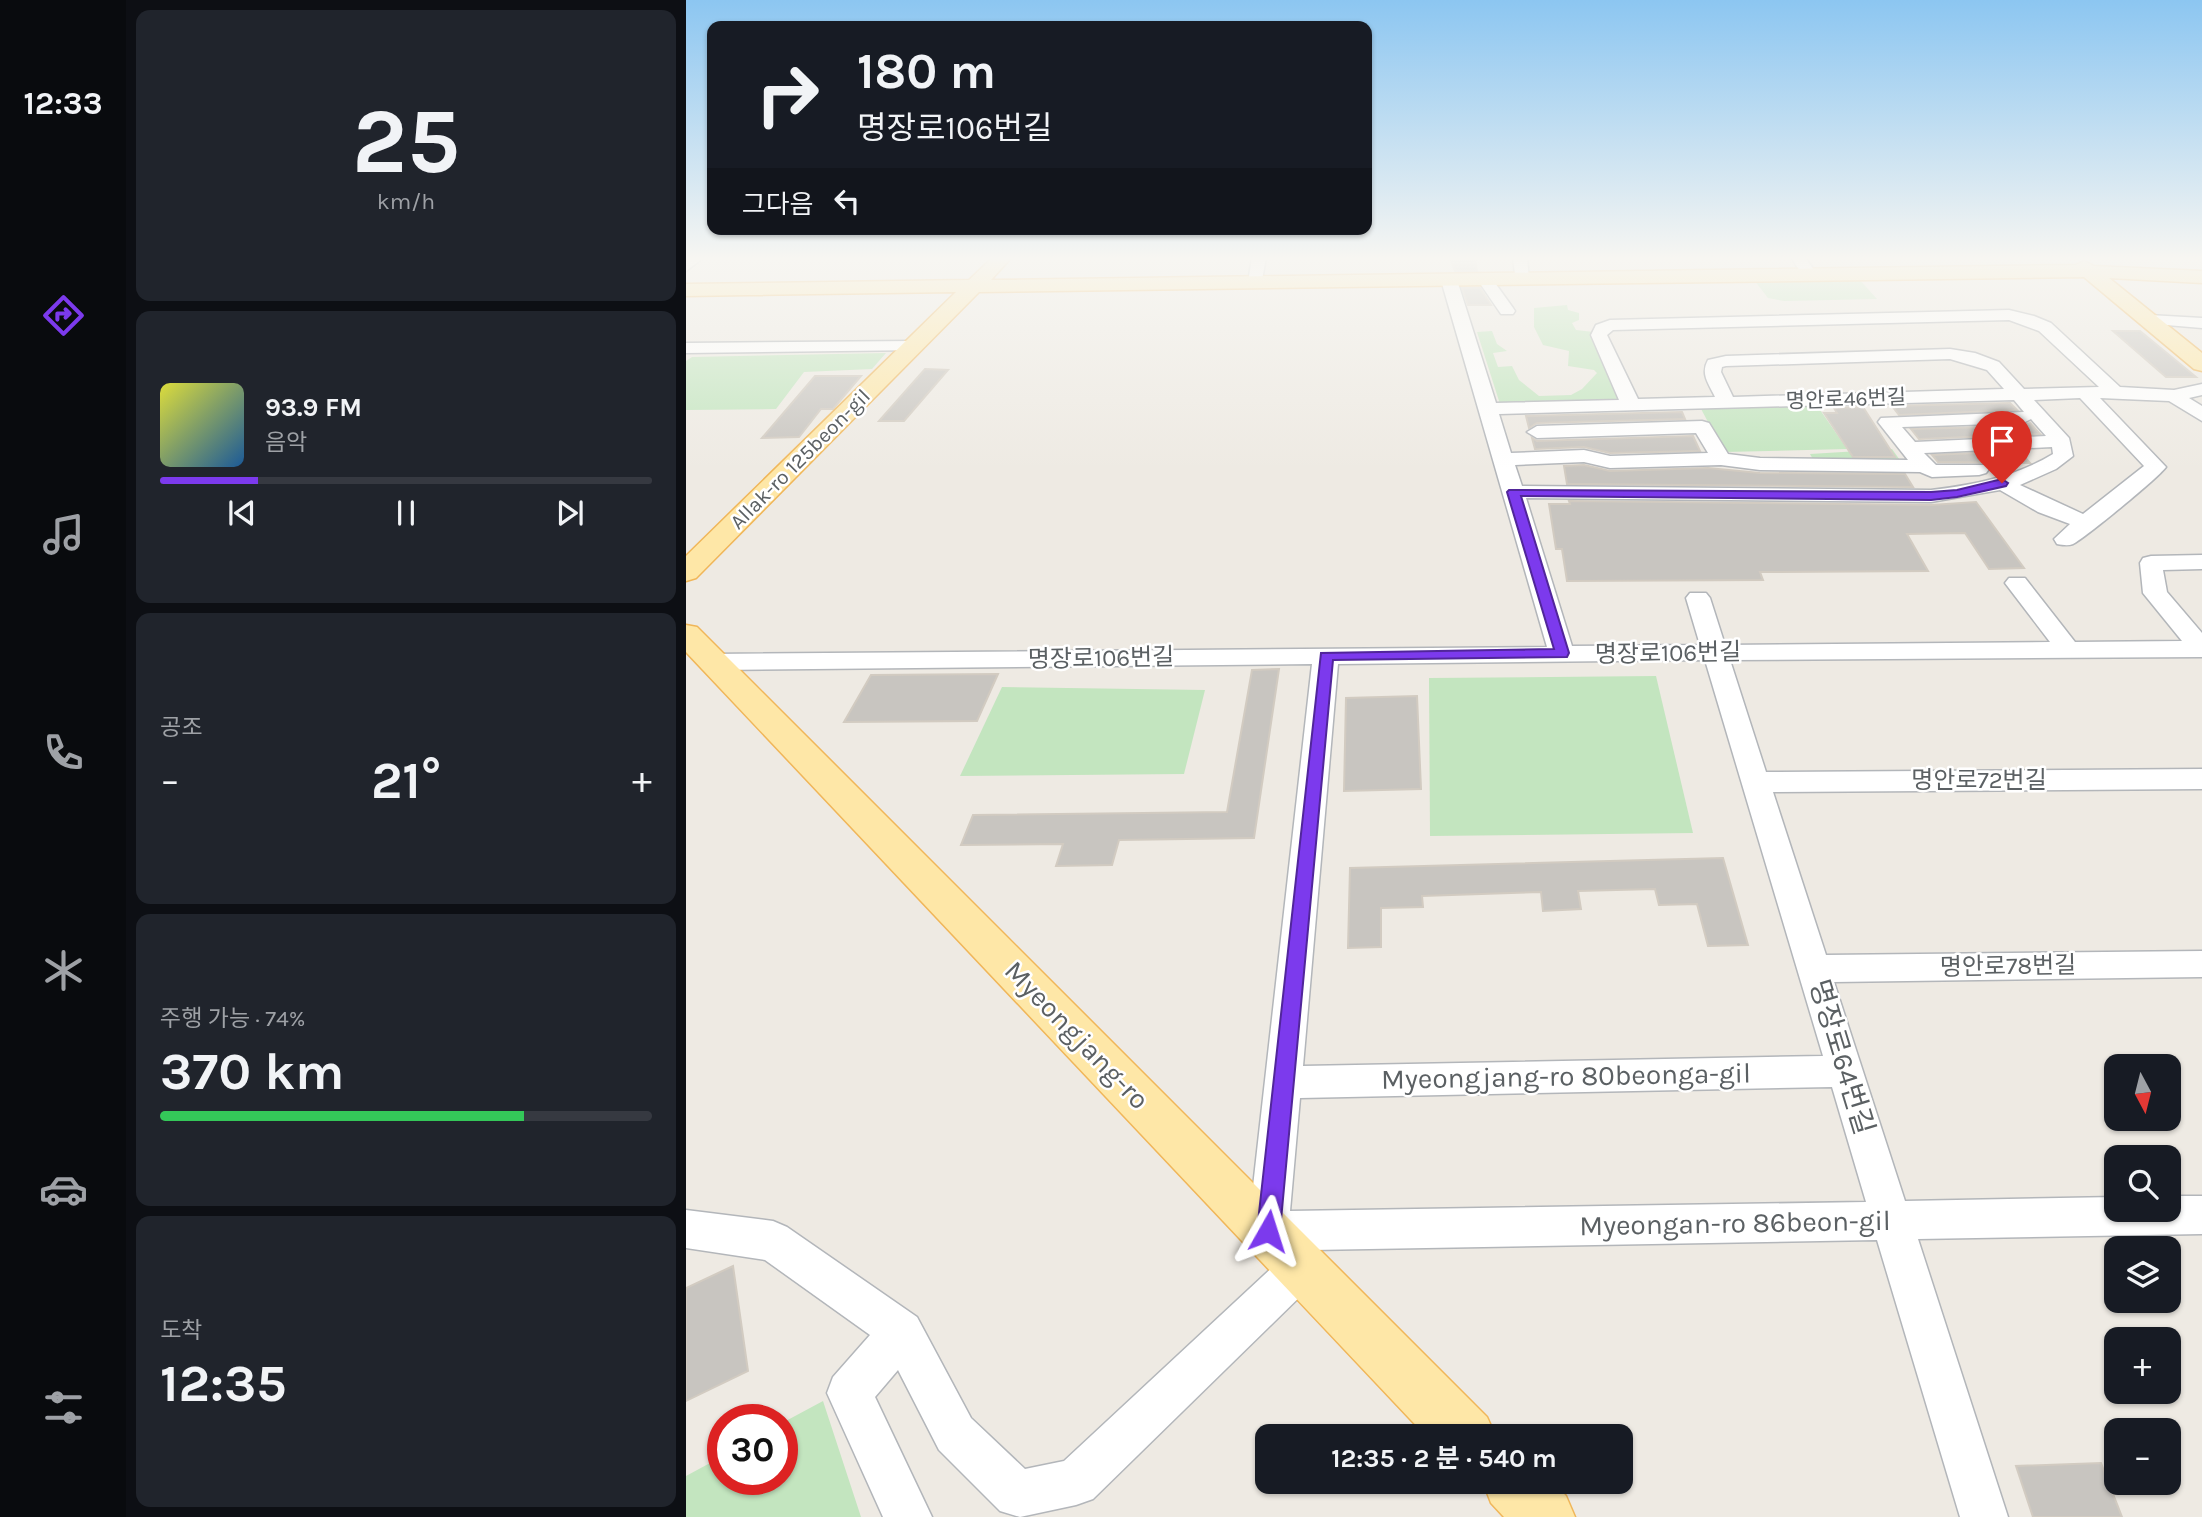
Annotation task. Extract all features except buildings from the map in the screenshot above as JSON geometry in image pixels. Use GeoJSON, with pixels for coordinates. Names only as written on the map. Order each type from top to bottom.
{"type":"FeatureCollection","features":[{"type":"Feature","properties":{"kind":"main road","name":"Allak-ro 125beon-gil"},"geometry":{"type":"LineString","coordinates":[[686,572],[932,329]]}},
{"type":"Feature","properties":{"kind":"main road"},"geometry":{"type":"LineString","coordinates":[[2160,329],[2202,364]]}},
{"type":"Feature","properties":{"kind":"main road","name":"Myeongjang-ro"},"geometry":{"type":"LineString","coordinates":[[700,648],[1455,1424]]}},
{"type":"Feature","properties":{"kind":"main road"},"geometry":{"type":"LineString","coordinates":[[1523,1494],[1545,1517]]}},
{"type":"Feature","properties":{"kind":"street"},"geometry":{"type":"LineString","coordinates":[[1464,329],[1562,653]]}},
{"type":"Feature","properties":{"kind":"street"},"geometry":{"type":"LineString","coordinates":[[1602,329],[1599,335],[1631,405]]}},
{"type":"Feature","properties":{"kind":"street"},"geometry":{"type":"LineString","coordinates":[[1838,329],[1857,356]]}},
{"type":"Feature","properties":{"kind":"street"},"geometry":{"type":"LineString","coordinates":[[2047,329],[2115,392]]}},
{"type":"Feature","properties":{"kind":"street"},"geometry":{"type":"LineString","coordinates":[[686,348],[915,346]]}},
{"type":"Feature","properties":{"kind":"street"},"geometry":{"type":"LineString","coordinates":[[1513,492],[1931,496],[1957,494],[2002,483],[2047,467],[2063,456],[2062,442],[1993,366],[1969,357],[1950,354],[1738,359],[1714,364],[1712,372],[1727,403]]}},
{"type":"Feature","properties":{"kind":"street","name":"명안로46번길"},"geometry":{"type":"LineString","coordinates":[[1488,409],[2115,392],[2174,396],[2202,389]]}},
{"type":"Feature","properties":{"kind":"street"},"geometry":{"type":"LineString","coordinates":[[2065,539],[2156,467],[2085,393]]}},
{"type":"Feature","properties":{"kind":"street"},"geometry":{"type":"LineString","coordinates":[[2174,396],[2202,415]]}},
{"type":"Feature","properties":{"kind":"street"},"geometry":{"type":"LineString","coordinates":[[1979,469],[1932,471],[1924,466],[1888,422],[2023,417]]}},
{"type":"Feature","properties":{"kind":"street"},"geometry":{"type":"LineString","coordinates":[[1537,432],[1702,426],[1721,460]]}},
{"type":"Feature","properties":{"kind":"street"},"geometry":{"type":"LineString","coordinates":[[1909,448],[2048,442]]}},
{"type":"Feature","properties":{"kind":"street"},"geometry":{"type":"LineString","coordinates":[[1503,459],[1584,456],[1610,462],[1721,460],[1760,464],[1924,466]]}},
{"type":"Feature","properties":{"kind":"street"},"geometry":{"type":"LineString","coordinates":[[2002,483],[2046,507],[2086,523]]}},
{"type":"Feature","properties":{"kind":"street"},"geometry":{"type":"LineString","coordinates":[[2202,562],[2151,563],[2155,593],[2202,648]]}},
{"type":"Feature","properties":{"kind":"street"},"geometry":{"type":"LineString","coordinates":[[2017,583],[2068,649]]}},
{"type":"Feature","properties":{"kind":"street","name":"명장로64번길"},"geometry":{"type":"LineString","coordinates":[[1698,598],[1894,1220],[1984,1517]]}},
{"type":"Feature","properties":{"kind":"street","name":"명장로106번길"},"geometry":{"type":"LineString","coordinates":[[700,648],[1326,656],[2202,648]]}},
{"type":"Feature","properties":{"kind":"street"},"geometry":{"type":"LineString","coordinates":[[1268,1231],[1326,656]]}},
{"type":"Feature","properties":{"kind":"street","name":"명안로72번길"},"geometry":{"type":"LineString","coordinates":[[1756,782],[2202,779]]}},
{"type":"Feature","properties":{"kind":"street","name":"명안로78번길"},"geometry":{"type":"LineString","coordinates":[[1815,969],[2202,964]]}},
{"type":"Feature","properties":{"kind":"street","name":"Myeongjang-ro 80beonga-gil"},"geometry":{"type":"LineString","coordinates":[[1284,1082],[1847,1071]]}},
{"type":"Feature","properties":{"kind":"street","name":"Myeongan-ro 86beon-gil"},"geometry":{"type":"LineString","coordinates":[[1268,1231],[2202,1215]]}},
{"type":"Feature","properties":{"kind":"street"},"geometry":{"type":"LineString","coordinates":[[686,1229],[773,1241],[902,1332],[956,1434],[1017,1494],[1076,1482],[1302,1266]]}},
{"type":"Feature","properties":{"kind":"street"},"geometry":{"type":"LineString","coordinates":[[902,1332],[849,1393],[908,1517]]}},
{"type":"Feature","properties":{"kind":"green space"},"geometry":{"type":"Polygon","coordinates":[[[1535,329],[1575,329],[1594,332],[1628,404],[1500,404],[1477,332],[1492,331],[1497,344],[1507,351],[1493,353],[1498,367],[1512,366],[1519,380],[1539,396],[1571,395],[1582,389],[1597,373],[1594,370],[1568,366],[1569,351],[1543,345],[1535,329]]]}},
{"type":"Feature","properties":{"kind":"green space"},"geometry":{"type":"Polygon","coordinates":[[[886,353],[872,369],[804,372],[776,409],[686,410],[686,361],[692,357],[886,353]]]}},
{"type":"Feature","properties":{"kind":"green space"},"geometry":{"type":"Polygon","coordinates":[[[1816,404],[1847,449],[1724,452],[1700,407],[1816,404]]]}},
{"type":"Feature","properties":{"kind":"green space"},"geometry":{"type":"Polygon","coordinates":[[[1892,449],[1902,463],[1814,461],[1810,454],[1892,449]]]}},
{"type":"Feature","properties":{"kind":"green space"},"geometry":{"type":"Polygon","coordinates":[[[1656,676],[1693,833],[1430,836],[1429,678],[1656,676]]]}},
{"type":"Feature","properties":{"kind":"green space"},"geometry":{"type":"Polygon","coordinates":[[[1002,687],[1205,690],[1184,774],[960,776],[1002,687]]]}},
{"type":"Feature","properties":{"kind":"green space"},"geometry":{"type":"Polygon","coordinates":[[[823,1401],[861,1517],[686,1517],[686,1476],[707,1465],[707,1495],[798,1495],[798,1414],[823,1401]]]}},
{"type":"Feature","properties":{"kind":"route"},"geometry":{"type":"LineString","coordinates":[[1268,1231],[1326,656],[1562,653],[1513,492],[1931,496],[1957,494],[2002,483]]}}]}
